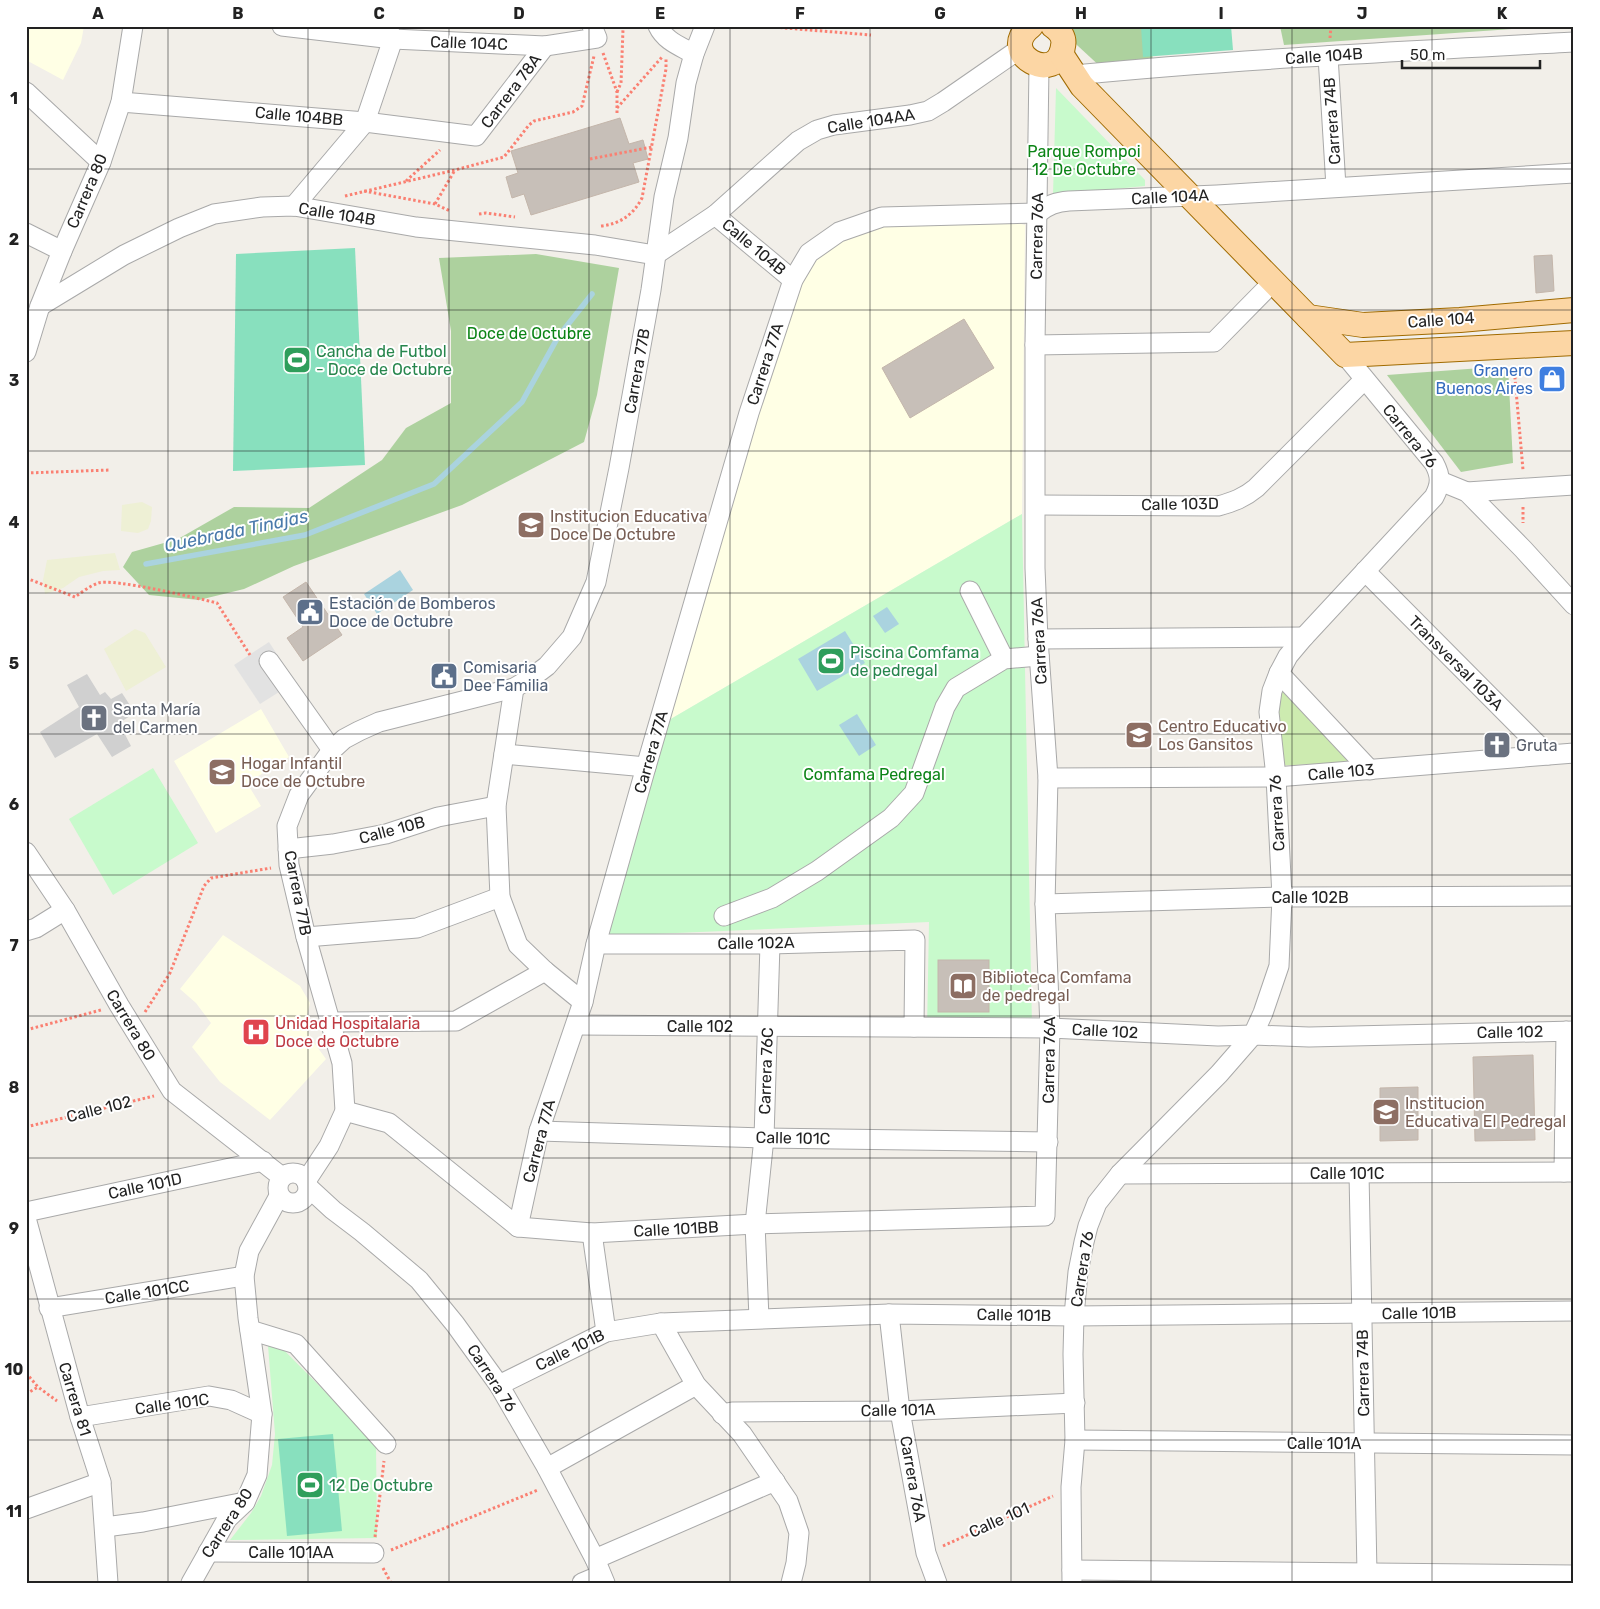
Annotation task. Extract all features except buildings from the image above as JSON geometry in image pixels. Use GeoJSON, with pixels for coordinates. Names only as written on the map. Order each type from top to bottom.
{"type":"FeatureCollection","features":[{"type":"Feature","properties":{"kind":"main road"},"geometry":{"type":"LineString","coordinates":[[1050,62],[1064,42],[1057,28]]}},
{"type":"Feature","properties":{"kind":"main road","name":"Carrera 76"},"geometry":{"type":"LineString","coordinates":[[1022,34],[1027,60],[1050,62],[1078,81],[1345,355]]}},
{"type":"Feature","properties":{"kind":"main road","name":"Calle 104"},"geometry":{"type":"LineString","coordinates":[[1308,317],[1363,325],[1460,320],[1574,310]]}},
{"type":"Feature","properties":{"kind":"main road","name":"Calle 104"},"geometry":{"type":"LineString","coordinates":[[1345,355],[1574,343]]}},
{"type":"Feature","properties":{"kind":"street","name":"Carrera 80"},"geometry":{"type":"LineString","coordinates":[[26,352],[40,306],[101,162],[121,102],[132,26]]}},
{"type":"Feature","properties":{"kind":"street","name":"Calle 104C"},"geometry":{"type":"LineString","coordinates":[[282,26],[545,46],[595,32]]}},
{"type":"Feature","properties":{"kind":"street"},"geometry":{"type":"LineString","coordinates":[[658,26],[665,37],[694,54]]}},
{"type":"Feature","properties":{"kind":"street","name":"Carrera 77B"},"geometry":{"type":"LineString","coordinates":[[288,1183],[329,1146],[345,1111],[342,1063],[306,937],[288,857],[286,826],[299,795],[332,750],[344,739],[358,730],[379,722],[514,688],[547,666],[572,637],[596,582],[651,290],[664,198],[678,138],[686,83],[694,54],[705,26]]}},
{"type":"Feature","properties":{"kind":"street"},"geometry":{"type":"LineString","coordinates":[[294,206],[365,122],[390,33]]}},
{"type":"Feature","properties":{"kind":"street","name":"Calle 104AA"},"geometry":{"type":"LineString","coordinates":[[655,255],[715,215],[798,141],[817,130],[834,125],[928,111],[943,102],[1022,34]]}},
{"type":"Feature","properties":{"kind":"street","name":"Calle 104B"},"geometry":{"type":"LineString","coordinates":[[1078,81],[1185,65],[1574,42]]}},
{"type":"Feature","properties":{"kind":"street","name":"Carrera 78A"},"geometry":{"type":"LineString","coordinates":[[476,136],[545,46]]}},
{"type":"Feature","properties":{"kind":"street","name":"Carrera 74B"},"geometry":{"type":"LineString","coordinates":[[1328,56],[1336,187]]}},
{"type":"Feature","properties":{"kind":"street","name":"Carrera 76A"},"geometry":{"type":"LineString","coordinates":[[1045,1216],[1050,1028],[1045,904],[1048,778],[1035,568],[1035,346],[1038,213],[1050,62]]}},
{"type":"Feature","properties":{"kind":"street"},"geometry":{"type":"LineString","coordinates":[[26,92],[101,162]]}},
{"type":"Feature","properties":{"kind":"street","name":"Calle 104BB"},"geometry":{"type":"LineString","coordinates":[[121,102],[365,122],[476,136]]}},
{"type":"Feature","properties":{"kind":"street"},"geometry":{"type":"LineString","coordinates":[[1153,198],[1158,194],[1161,186],[1162,169]]}},
{"type":"Feature","properties":{"kind":"street","name":"Calle 104A"},"geometry":{"type":"LineString","coordinates":[[793,280],[809,254],[839,232],[882,217],[1038,213],[1046,206],[1055,202],[1217,195],[1574,174]]}},
{"type":"Feature","properties":{"kind":"street","name":"Calle 104B"},"geometry":{"type":"LineString","coordinates":[[40,306],[124,255],[179,228],[214,214],[254,208],[338,205],[416,227],[595,245],[655,255]]}},
{"type":"Feature","properties":{"kind":"street","name":"Calle 104B"},"geometry":{"type":"LineString","coordinates":[[715,215],[793,280]]}},
{"type":"Feature","properties":{"kind":"street"},"geometry":{"type":"LineString","coordinates":[[26,233],[62,251]]}},
{"type":"Feature","properties":{"kind":"street","name":"Carrera 77A"},"geometry":{"type":"LineString","coordinates":[[518,1227],[539,1131],[583,1002],[596,944],[749,413],[793,280]]}},
{"type":"Feature","properties":{"kind":"street"},"geometry":{"type":"LineString","coordinates":[[1035,346],[1214,342],[1273,282]]}},
{"type":"Feature","properties":{"kind":"street","name":"Carrera 76"},"geometry":{"type":"LineString","coordinates":[[1072,1577],[1071,1487],[1075,1440],[1074,1316],[1078,1272],[1088,1226],[1097,1203],[1120,1174],[1219,1074],[1253,1035],[1263,1013],[1279,966],[1282,897],[1276,777],[1269,712],[1272,691],[1288,656],[1434,497],[1440,481],[1439,472],[1434,463],[1345,355]]}},
{"type":"Feature","properties":{"kind":"street","name":"Calle 103D"},"geometry":{"type":"LineString","coordinates":[[1036,505],[1218,506],[1236,501],[1247,496],[1256,488],[1364,380]]}},
{"type":"Feature","properties":{"kind":"street"},"geometry":{"type":"LineString","coordinates":[[1440,481],[1467,492],[1523,548],[1574,605]]}},
{"type":"Feature","properties":{"kind":"street"},"geometry":{"type":"LineString","coordinates":[[1467,492],[1574,484]]}},
{"type":"Feature","properties":{"kind":"street","name":"Transversal 103A"},"geometry":{"type":"LineString","coordinates":[[1365,571],[1548,755]]}},
{"type":"Feature","properties":{"kind":"street"},"geometry":{"type":"LineString","coordinates":[[970,591],[1004,659]]}},
{"type":"Feature","properties":{"kind":"street"},"geometry":{"type":"LineString","coordinates":[[724,916],[772,898],[817,871],[891,818],[914,793],[945,707],[956,688],[1004,659],[1039,647],[1304,637]]}},
{"type":"Feature","properties":{"kind":"street"},"geometry":{"type":"LineString","coordinates":[[269,661],[332,750]]}},
{"type":"Feature","properties":{"kind":"street"},"geometry":{"type":"LineString","coordinates":[[1279,673],[1370,770]]}},
{"type":"Feature","properties":{"kind":"street"},"geometry":{"type":"LineString","coordinates":[[514,688],[496,806],[500,897],[518,944],[545,971],[583,1002]]}},
{"type":"Feature","properties":{"kind":"street","name":"Calle 103"},"geometry":{"type":"LineString","coordinates":[[1048,778],[1276,777],[1574,753]]}},
{"type":"Feature","properties":{"kind":"street"},"geometry":{"type":"LineString","coordinates":[[504,754],[646,768]]}},
{"type":"Feature","properties":{"kind":"street","name":"Calle 10B"},"geometry":{"type":"LineString","coordinates":[[288,857],[334,844],[386,834],[438,817],[496,806]]}},
{"type":"Feature","properties":{"kind":"street","name":"Carrera 80"},"geometry":{"type":"LineString","coordinates":[[26,852],[65,910],[119,1005],[172,1091],[288,1183],[249,1251],[244,1276],[262,1414],[257,1475],[245,1502],[227,1519],[191,1583]]}},
{"type":"Feature","properties":{"kind":"street","name":"Calle 102B"},"geometry":{"type":"LineString","coordinates":[[1045,904],[1282,897],[1574,896]]}},
{"type":"Feature","properties":{"kind":"street"},"geometry":{"type":"LineString","coordinates":[[306,937],[417,928],[500,897]]}},
{"type":"Feature","properties":{"kind":"street"},"geometry":{"type":"LineString","coordinates":[[26,931],[36,928],[65,910]]}},
{"type":"Feature","properties":{"kind":"street","name":"Calle 102A"},"geometry":{"type":"LineString","coordinates":[[596,944],[770,944],[915,940],[914,1027]]}},
{"type":"Feature","properties":{"kind":"street","name":"Carrera 76C"},"geometry":{"type":"LineString","coordinates":[[759,1318],[755,1224],[764,1138],[770,944]]}},
{"type":"Feature","properties":{"kind":"street"},"geometry":{"type":"LineString","coordinates":[[330,1022],[456,1021],[545,971]]}},
{"type":"Feature","properties":{"kind":"street","name":"Calle 102"},"geometry":{"type":"LineString","coordinates":[[576,1025],[1050,1028],[1218,1036],[1308,1037],[1570,1031]]}},
{"type":"Feature","properties":{"kind":"street"},"geometry":{"type":"LineString","coordinates":[[1569,1172],[1570,1031]]}},
{"type":"Feature","properties":{"kind":"street"},"geometry":{"type":"LineString","coordinates":[[345,1111],[389,1123],[518,1227]]}},
{"type":"Feature","properties":{"kind":"street","name":"Calle 101C"},"geometry":{"type":"LineString","coordinates":[[539,1131],[764,1138],[1048,1142]]}},
{"type":"Feature","properties":{"kind":"street"},"geometry":{"type":"LineString","coordinates":[[1158,1137],[1151,1147],[1158,1164],[1166,1174]]}},
{"type":"Feature","properties":{"kind":"street","name":"Calle 101C"},"geometry":{"type":"LineString","coordinates":[[1120,1174],[1569,1172]]}},
{"type":"Feature","properties":{"kind":"street","name":"Carrera 74B"},"geometry":{"type":"LineString","coordinates":[[1359,1173],[1367,1573]]}},
{"type":"Feature","properties":{"kind":"street","name":"Carrera 76"},"geometry":{"type":"LineString","coordinates":[[288,1183],[333,1210],[419,1280],[455,1324],[498,1385],[551,1475],[600,1572]]}},
{"type":"Feature","properties":{"kind":"street","name":"Calle 101D"},"geometry":{"type":"LineString","coordinates":[[26,1212],[288,1183]]}},
{"type":"Feature","properties":{"kind":"street","name":"Calle 101BB"},"geometry":{"type":"LineString","coordinates":[[518,1227],[592,1233],[755,1224],[1045,1216]]}},
{"type":"Feature","properties":{"kind":"street","name":"Carrera 81"},"geometry":{"type":"LineString","coordinates":[[26,1218],[49,1308],[80,1417],[101,1482],[108,1583]]}},
{"type":"Feature","properties":{"kind":"street"},"geometry":{"type":"LineString","coordinates":[[592,1233],[606,1332]]}},
{"type":"Feature","properties":{"kind":"street","name":"Calle 101CC"},"geometry":{"type":"LineString","coordinates":[[49,1308],[244,1276]]}},
{"type":"Feature","properties":{"kind":"street","name":"Calle 101B"},"geometry":{"type":"LineString","coordinates":[[498,1385],[606,1332],[661,1323],[889,1314],[1074,1316],[1574,1311]]}},
{"type":"Feature","properties":{"kind":"street","name":"Carrera 76A"},"geometry":{"type":"LineString","coordinates":[[889,1314],[900,1411],[926,1553],[937,1583]]}},
{"type":"Feature","properties":{"kind":"street"},"geometry":{"type":"LineString","coordinates":[[661,1323],[696,1385],[742,1434],[788,1501],[799,1533],[796,1563],[791,1583]]}},
{"type":"Feature","properties":{"kind":"street"},"geometry":{"type":"LineString","coordinates":[[250,1330],[296,1344],[386,1444]]}},
{"type":"Feature","properties":{"kind":"street"},"geometry":{"type":"LineString","coordinates":[[551,1475],[696,1385]]}},
{"type":"Feature","properties":{"kind":"street","name":"Calle 101C"},"geometry":{"type":"LineString","coordinates":[[80,1417],[209,1396],[231,1400],[262,1414]]}},
{"type":"Feature","properties":{"kind":"street","name":"Calle 101A"},"geometry":{"type":"LineString","coordinates":[[722,1414],[732,1412],[900,1411],[1075,1403]]}},
{"type":"Feature","properties":{"kind":"street","name":"Calle 101A"},"geometry":{"type":"LineString","coordinates":[[1075,1440],[1574,1445]]}},
{"type":"Feature","properties":{"kind":"street"},"geometry":{"type":"LineString","coordinates":[[26,1509],[101,1482]]}},
{"type":"Feature","properties":{"kind":"street"},"geometry":{"type":"LineString","coordinates":[[582,1583],[775,1482]]}},
{"type":"Feature","properties":{"kind":"street"},"geometry":{"type":"LineString","coordinates":[[105,1527],[143,1522],[245,1502]]}},
{"type":"Feature","properties":{"kind":"street","name":"Calle 101AA"},"geometry":{"type":"LineString","coordinates":[[208,1552],[374,1553]]}},
{"type":"Feature","properties":{"kind":"street"},"geometry":{"type":"LineString","coordinates":[[1072,1577],[1341,1578],[1367,1573],[1574,1575]]}},
{"type":"Feature","properties":{"kind":"path"},"geometry":{"type":"LineString","coordinates":[[760,26],[871,35]]}},
{"type":"Feature","properties":{"kind":"path"},"geometry":{"type":"LineString","coordinates":[[617,92],[622,83],[623,29]]}},
{"type":"Feature","properties":{"kind":"path"},"geometry":{"type":"LineString","coordinates":[[595,32],[617,92],[617,115]]}},
{"type":"Feature","properties":{"kind":"path"},"geometry":{"type":"LineString","coordinates":[[338,205],[364,191],[504,157],[534,121],[578,110],[584,101],[595,32]]}},
{"type":"Feature","properties":{"kind":"path"},"geometry":{"type":"LineString","coordinates":[[598,226],[618,222],[628,217],[642,198],[666,69],[664,54],[617,108]]}},
{"type":"Feature","properties":{"kind":"path"},"geometry":{"type":"LineString","coordinates":[[406,182],[456,134]]}},
{"type":"Feature","properties":{"kind":"path"},"geometry":{"type":"LineString","coordinates":[[590,159],[652,147]]}},
{"type":"Feature","properties":{"kind":"path"},"geometry":{"type":"LineString","coordinates":[[435,204],[455,170]]}},
{"type":"Feature","properties":{"kind":"path"},"geometry":{"type":"LineString","coordinates":[[364,191],[435,204],[453,212]]}},
{"type":"Feature","properties":{"kind":"path"},"geometry":{"type":"LineString","coordinates":[[472,216],[486,213],[524,218]]}},
{"type":"Feature","properties":{"kind":"path"},"geometry":{"type":"LineString","coordinates":[[1512,347],[1523,488],[1523,548]]}},
{"type":"Feature","properties":{"kind":"path"},"geometry":{"type":"LineString","coordinates":[[26,473],[110,470]]}},
{"type":"Feature","properties":{"kind":"path"},"geometry":{"type":"LineString","coordinates":[[26,578],[75,597],[100,582],[180,594],[217,602],[250,655]]}},
{"type":"Feature","properties":{"kind":"path"},"geometry":{"type":"LineString","coordinates":[[134,1030],[170,973],[204,886],[211,878],[288,857]]}},
{"type":"Feature","properties":{"kind":"path"},"geometry":{"type":"LineString","coordinates":[[26,1030],[119,1005]]}},
{"type":"Feature","properties":{"kind":"path","name":"Calle 102"},"geometry":{"type":"LineString","coordinates":[[26,1127],[172,1091]]}},
{"type":"Feature","properties":{"kind":"path"},"geometry":{"type":"LineString","coordinates":[[26,1373],[38,1387],[80,1417]]}},
{"type":"Feature","properties":{"kind":"path"},"geometry":{"type":"LineString","coordinates":[[26,1394],[38,1387]]}},
{"type":"Feature","properties":{"kind":"path"},"geometry":{"type":"LineString","coordinates":[[386,1444],[374,1553],[395,1549],[551,1475]]}},
{"type":"Feature","properties":{"kind":"path","name":"Calle 101"},"geometry":{"type":"LineString","coordinates":[[926,1553],[1071,1487]]}},
{"type":"Feature","properties":{"kind":"shaded area"},"geometry":{"type":"Polygon","coordinates":[[[26,26],[84,26],[81,43],[63,80],[26,60],[26,26]]]}},
{"type":"Feature","properties":{"kind":"shaded area"},"geometry":{"type":"Polygon","coordinates":[[[1017,223],[1025,225],[1022,514],[669,720],[776,342],[802,278],[818,256],[856,233],[881,226],[1017,223]]]}},
{"type":"Feature","properties":{"kind":"shaded area"},"geometry":{"type":"Polygon","coordinates":[[[142,502],[152,507],[151,521],[148,529],[138,533],[121,531],[122,505],[142,502]]]}},
{"type":"Feature","properties":{"kind":"shaded area"},"geometry":{"type":"Polygon","coordinates":[[[115,553],[120,570],[103,571],[79,577],[63,588],[45,594],[43,580],[47,560],[115,553]]]}},
{"type":"Feature","properties":{"kind":"shaded area"},"geometry":{"type":"Polygon","coordinates":[[[135,629],[145,633],[166,667],[126,691],[104,649],[135,629]]]}},
{"type":"Feature","properties":{"kind":"shaded area"},"geometry":{"type":"Polygon","coordinates":[[[269,642],[295,682],[260,704],[234,665],[269,642]]]}},
{"type":"Feature","properties":{"kind":"shaded area","name":"Santa María del Carmen"},"geometry":{"type":"Polygon","coordinates":[[[87,674],[100,695],[105,692],[111,699],[122,693],[135,713],[119,723],[131,746],[112,757],[97,734],[55,758],[40,732],[79,707],[67,685],[87,674]]]}},
{"type":"Feature","properties":{"kind":"shaded area","name":"Hogar Infantil Doce de Octubre"},"geometry":{"type":"Polygon","coordinates":[[[261,709],[289,757],[247,783],[261,806],[216,833],[174,761],[261,709]]]}},
{"type":"Feature","properties":{"kind":"shaded area","name":"Unidad Hospitalaria Doce de Octubre"},"geometry":{"type":"Polygon","coordinates":[[[223,935],[300,986],[310,1003],[305,1024],[312,1040],[326,1059],[270,1120],[220,1082],[192,1047],[211,1023],[196,1003],[180,989],[223,935]]]}},
{"type":"Feature","properties":{"kind":"green space"},"geometry":{"type":"Polygon","coordinates":[[[1065,26],[1149,26],[1153,61],[1104,70],[1065,34],[1065,26]]]}},
{"type":"Feature","properties":{"kind":"green space"},"geometry":{"type":"Polygon","coordinates":[[[1141,26],[1231,26],[1233,50],[1143,57],[1141,26]]]}},
{"type":"Feature","properties":{"kind":"green space"},"geometry":{"type":"Polygon","coordinates":[[[1280,26],[1555,26],[1284,45],[1280,26]]]}},
{"type":"Feature","properties":{"kind":"green space","name":"Parque Rompoi 12 De Octubre"},"geometry":{"type":"Polygon","coordinates":[[[1056,88],[1145,180],[1145,186],[1053,195],[1056,88]]]}},
{"type":"Feature","properties":{"kind":"green space","name":"Cancha de Futbol - Doce de Octubre"},"geometry":{"type":"Polygon","coordinates":[[[355,248],[365,465],[233,471],[236,254],[355,248]]]}},
{"type":"Feature","properties":{"kind":"green space","name":"Doce de Octubre"},"geometry":{"type":"Polygon","coordinates":[[[536,254],[619,268],[597,395],[584,442],[462,505],[294,566],[244,589],[199,600],[149,595],[123,567],[132,552],[178,539],[234,507],[309,508],[382,460],[406,428],[451,403],[451,331],[439,258],[536,254]]]}},
{"type":"Feature","properties":{"kind":"green space"},"geometry":{"type":"Polygon","coordinates":[[[1508,366],[1513,463],[1461,472],[1387,375],[1508,366]]]}},
{"type":"Feature","properties":{"kind":"green space","name":"Comfama Pedregal"},"geometry":{"type":"Polygon","coordinates":[[[1022,514],[1032,1026],[927,1030],[929,922],[607,936],[669,720],[1022,514]]]}},
{"type":"Feature","properties":{"kind":"green space"},"geometry":{"type":"Polygon","coordinates":[[[1282,681],[1356,762],[1274,766],[1272,706],[1282,681]]]}},
{"type":"Feature","properties":{"kind":"green space"},"geometry":{"type":"Polygon","coordinates":[[[153,768],[198,843],[113,895],[69,819],[153,768]]]}},
{"type":"Feature","properties":{"kind":"green space","name":"12 De Octubre"},"geometry":{"type":"Polygon","coordinates":[[[267,1333],[376,1443],[377,1538],[230,1540],[251,1513],[261,1496],[272,1465],[275,1434],[267,1333]]]}},
{"type":"Feature","properties":{"kind":"green space","name":"12 De Octubre"},"geometry":{"type":"Polygon","coordinates":[[[333,1434],[342,1531],[287,1536],[278,1439],[333,1434]]]}},
{"type":"Feature","properties":{"kind":"water"},"geometry":{"type":"Polygon","coordinates":[[[400,570],[413,590],[377,614],[364,594],[400,570]]]}},
{"type":"Feature","properties":{"kind":"water"},"geometry":{"type":"Polygon","coordinates":[[[887,607],[899,624],[885,633],[873,616],[887,607]]]}},
{"type":"Feature","properties":{"kind":"water","name":"Piscina Comfama de pedregal"},"geometry":{"type":"Polygon","coordinates":[[[845,631],[865,663],[817,691],[798,659],[845,631]]]}},
{"type":"Feature","properties":{"kind":"water"},"geometry":{"type":"Polygon","coordinates":[[[857,714],[876,745],[859,756],[839,725],[857,714]]]}},
{"type":"Feature","properties":{"kind":"waterway","name":"Quebrada Tinajas"},"geometry":{"type":"LineString","coordinates":[[146,564],[305,535],[434,484],[522,402],[558,337],[592,294]]}},
{"type":"Feature","properties":{"kind":"place","name":"Cancha de Futbol - Doce de Octubre"},"geometry":{"type":"Point","coordinates":[297,360]}},
{"type":"Feature","properties":{"kind":"place","name":"Granero Buenos Aires"},"geometry":{"type":"Point","coordinates":[1552,379]}},
{"type":"Feature","properties":{"kind":"place","name":"Institucion Educativa Doce De Octubre"},"geometry":{"type":"Point","coordinates":[531,525]}},
{"type":"Feature","properties":{"kind":"place","name":"Estación de Bomberos Doce de Octubre"},"geometry":{"type":"Point","coordinates":[310,612]}},
{"type":"Feature","properties":{"kind":"place","name":"Piscina Comfama de pedregal"},"geometry":{"type":"Point","coordinates":[831,661]}},
{"type":"Feature","properties":{"kind":"place","name":"Comisaria Dee Familia"},"geometry":{"type":"Point","coordinates":[444,676]}},
{"type":"Feature","properties":{"kind":"place","name":"Santa María del Carmen"},"geometry":{"type":"Point","coordinates":[94,718]}},
{"type":"Feature","properties":{"kind":"place","name":"Centro Educativo Los Gansitos"},"geometry":{"type":"Point","coordinates":[1139,735]}},
{"type":"Feature","properties":{"kind":"place","name":"Gruta"},"geometry":{"type":"Point","coordinates":[1497,745]}},
{"type":"Feature","properties":{"kind":"place","name":"Hogar Infantil Doce de Octubre"},"geometry":{"type":"Point","coordinates":[222,772]}},
{"type":"Feature","properties":{"kind":"place","name":"Biblioteca Comfama de pedregal"},"geometry":{"type":"Point","coordinates":[963,986]}},
{"type":"Feature","properties":{"kind":"place","name":"Unidad Hospitalaria Doce de Octubre"},"geometry":{"type":"Point","coordinates":[256,1032]}},
{"type":"Feature","properties":{"kind":"place","name":"Institucion Educativa El Pedregal"},"geometry":{"type":"Point","coordinates":[1386,1112]}},
{"type":"Feature","properties":{"kind":"place","name":"12 De Octubre"},"geometry":{"type":"Point","coordinates":[310,1485]}}]}
